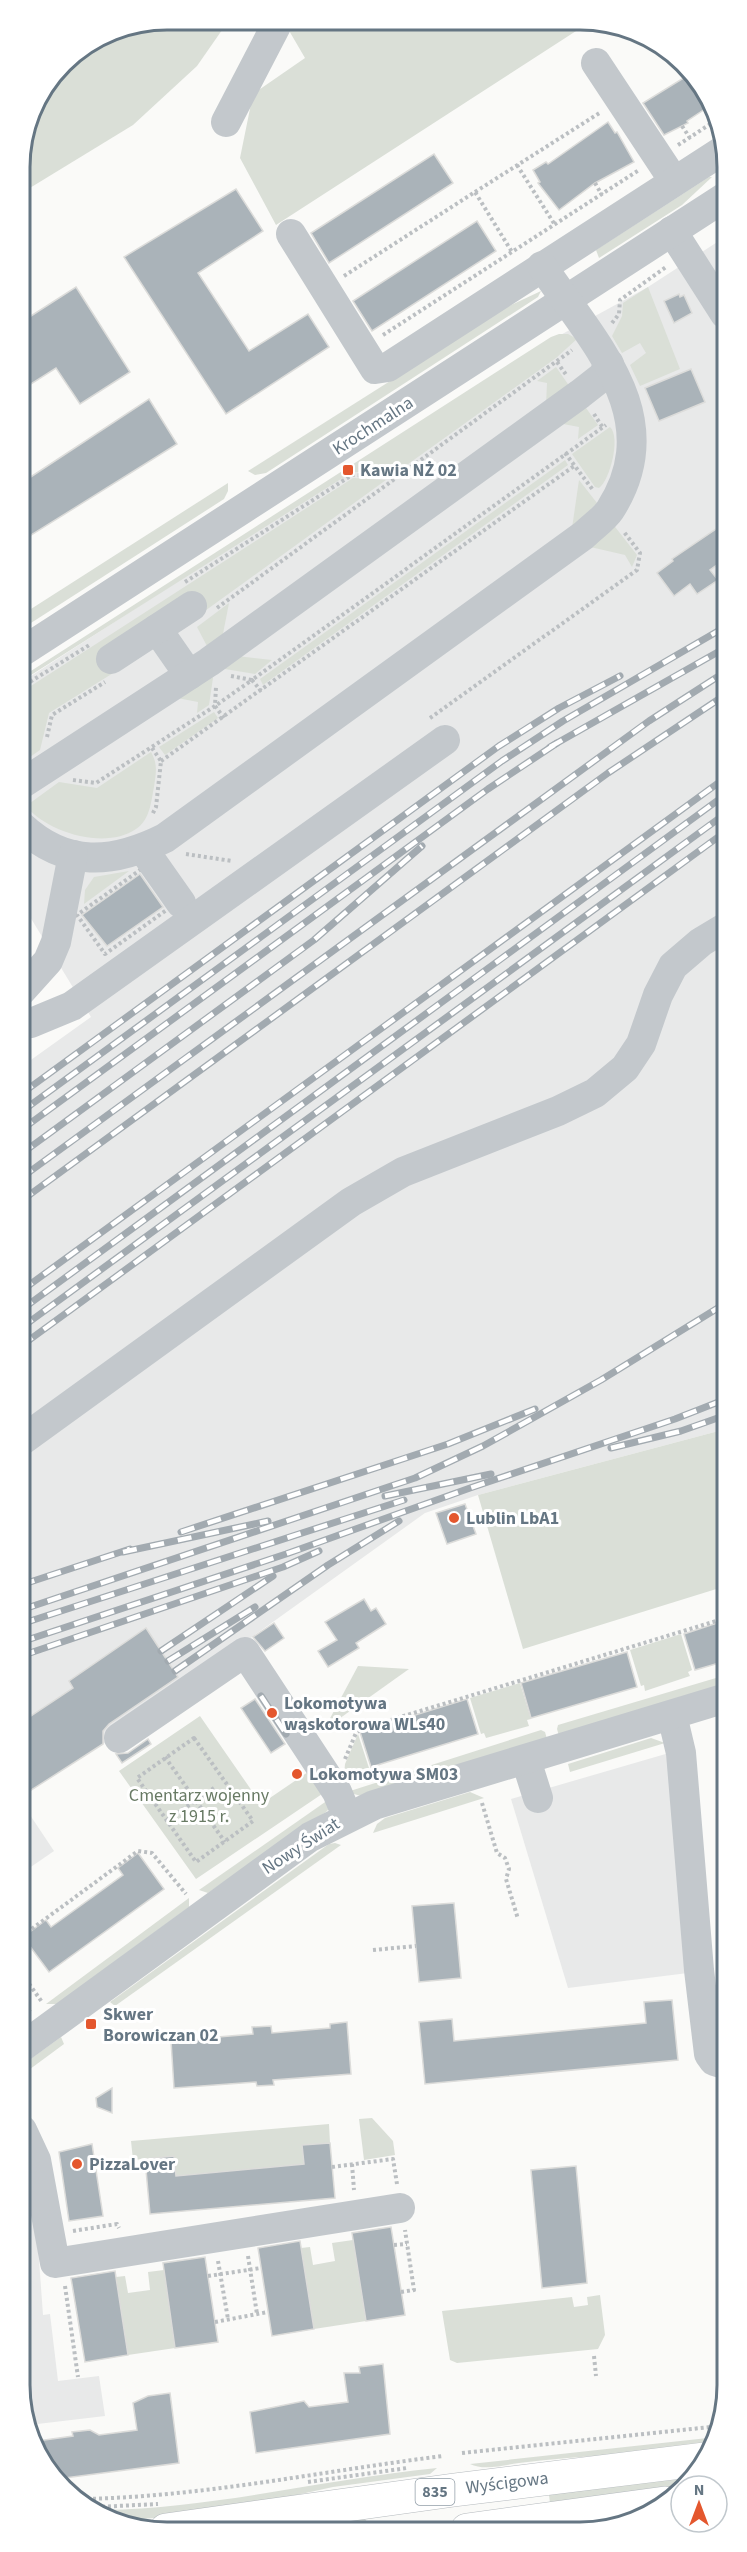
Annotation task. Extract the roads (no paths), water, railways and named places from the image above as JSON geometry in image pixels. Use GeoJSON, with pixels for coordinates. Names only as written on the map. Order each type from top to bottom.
{"type":"FeatureCollection","features":[{"type":"Feature","properties":{"kind":"main road","name":"Wyścigowa"},"geometry":{"type":"LineString","coordinates":[[224,2522],[694,2460]]}},
{"type":"Feature","properties":{"kind":"main road"},"geometry":{"type":"LineString","coordinates":[[526,2522],[644,2506]]}},
{"type":"Feature","properties":{"kind":"street"},"geometry":{"type":"LineString","coordinates":[[226,122],[274,30]]}},
{"type":"Feature","properties":{"kind":"street"},"geometry":{"type":"LineString","coordinates":[[596,63],[666,169]]}},
{"type":"Feature","properties":{"kind":"street"},"geometry":{"type":"LineString","coordinates":[[291,234],[375,369],[388,367],[542,266],[666,169],[716,151]]}},
{"type":"Feature","properties":{"kind":"street","name":"Krochmalna"},"geometry":{"type":"LineString","coordinates":[[30,647],[717,202]]}},
{"type":"Feature","properties":{"kind":"street"},"geometry":{"type":"LineString","coordinates":[[672,231],[717,301]]}},
{"type":"Feature","properties":{"kind":"street"},"geometry":{"type":"LineString","coordinates":[[30,834],[41,843],[74,855],[103,859],[149,850],[584,535],[609,511],[632,459],[633,430],[630,410],[621,384],[609,364],[542,266]]}},
{"type":"Feature","properties":{"kind":"street"},"geometry":{"type":"LineString","coordinates":[[30,779],[189,675],[580,394],[603,376],[609,364]]}},
{"type":"Feature","properties":{"kind":"street"},"geometry":{"type":"LineString","coordinates":[[106,648],[157,629],[197,599]]}},
{"type":"Feature","properties":{"kind":"street"},"geometry":{"type":"LineString","coordinates":[[157,629],[189,675]]}},
{"type":"Feature","properties":{"kind":"street"},"geometry":{"type":"LineString","coordinates":[[30,1023],[72,1006],[435,731]]}},
{"type":"Feature","properties":{"kind":"street"},"geometry":{"type":"LineString","coordinates":[[149,850],[181,903]]}},
{"type":"Feature","properties":{"kind":"street"},"geometry":{"type":"LineString","coordinates":[[30,981],[48,961],[56,942],[74,855]]}},
{"type":"Feature","properties":{"kind":"street"},"geometry":{"type":"LineString","coordinates":[[30,1434],[351,1202],[403,1172],[558,1111],[595,1093],[625,1068],[641,1044],[658,995],[673,966],[701,942],[717,932]]}},
{"type":"Feature","properties":{"kind":"street"},"geometry":{"type":"LineString","coordinates":[[119,1738],[245,1652],[337,1792],[347,1816]]}},
{"type":"Feature","properties":{"kind":"street","name":"Nowy Świat"},"geometry":{"type":"LineString","coordinates":[[30,2041],[310,1837],[347,1816],[374,1805],[717,1701]]}},
{"type":"Feature","properties":{"kind":"street"},"geometry":{"type":"LineString","coordinates":[[672,1715],[681,1753],[709,2054],[717,2062]]}},
{"type":"Feature","properties":{"kind":"street"},"geometry":{"type":"LineString","coordinates":[[526,1760],[538,1798]]}},
{"type":"Feature","properties":{"kind":"street"},"geometry":{"type":"LineString","coordinates":[[30,2147],[36,2160],[55,2263],[399,2198]]}},
{"type":"Feature","properties":{"kind":"railway"},"geometry":{"type":"LineString","coordinates":[[30,1105],[502,761],[563,721],[717,632]]}},
{"type":"Feature","properties":{"kind":"railway"},"geometry":{"type":"LineString","coordinates":[[550,747],[717,653]]}},
{"type":"Feature","properties":{"kind":"railway"},"geometry":{"type":"LineString","coordinates":[[30,1087],[499,746],[559,708],[620,676]]}},
{"type":"Feature","properties":{"kind":"railway"},"geometry":{"type":"LineString","coordinates":[[30,1171],[649,721],[717,677]]}},
{"type":"Feature","properties":{"kind":"railway"},"geometry":{"type":"LineString","coordinates":[[30,1194],[608,773],[717,700]]}},
{"type":"Feature","properties":{"kind":"railway"},"geometry":{"type":"LineString","coordinates":[[30,1123],[488,789],[557,743]]}},
{"type":"Feature","properties":{"kind":"railway"},"geometry":{"type":"LineString","coordinates":[[30,1284],[717,784]]}},
{"type":"Feature","properties":{"kind":"railway"},"geometry":{"type":"LineString","coordinates":[[30,1303],[717,801]]}},
{"type":"Feature","properties":{"kind":"railway"},"geometry":{"type":"LineString","coordinates":[[30,1321],[717,820]]}},
{"type":"Feature","properties":{"kind":"railway"},"geometry":{"type":"LineString","coordinates":[[30,1339],[717,838]]}},
{"type":"Feature","properties":{"kind":"railway"},"geometry":{"type":"LineString","coordinates":[[30,1147],[314,940],[422,846]]}},
{"type":"Feature","properties":{"kind":"railway"},"geometry":{"type":"LineString","coordinates":[[30,1607],[415,1478],[483,1446],[601,1380],[717,1309]]}},
{"type":"Feature","properties":{"kind":"railway"},"geometry":{"type":"LineString","coordinates":[[30,1639],[286,1554],[717,1403]]}},
{"type":"Feature","properties":{"kind":"railway"},"geometry":{"type":"LineString","coordinates":[[181,1532],[448,1444],[535,1409]]}},
{"type":"Feature","properties":{"kind":"railway"},"geometry":{"type":"LineString","coordinates":[[611,1448],[681,1431],[717,1418]]}},
{"type":"Feature","properties":{"kind":"railway"},"geometry":{"type":"LineString","coordinates":[[385,1496],[491,1474]]}},
{"type":"Feature","properties":{"kind":"railway"},"geometry":{"type":"LineString","coordinates":[[30,1621],[404,1500]]}},
{"type":"Feature","properties":{"kind":"railway"},"geometry":{"type":"LineString","coordinates":[[123,1552],[268,1521]]}},
{"type":"Feature","properties":{"kind":"railway"},"geometry":{"type":"LineString","coordinates":[[175,1671],[328,1565],[399,1521]]}},
{"type":"Feature","properties":{"kind":"railway"},"geometry":{"type":"LineString","coordinates":[[30,1582],[130,1549]]}},
{"type":"Feature","properties":{"kind":"railway"},"geometry":{"type":"LineString","coordinates":[[30,1653],[283,1567],[319,1551]]}},
{"type":"Feature","properties":{"kind":"railway"},"geometry":{"type":"LineString","coordinates":[[161,1651],[273,1576]]}},
{"type":"Feature","properties":{"kind":"railway"},"geometry":{"type":"LineString","coordinates":[[168,1661],[255,1607]]}},
{"type":"Feature","properties":{"kind":"railway"},"geometry":{"type":"LineString","coordinates":[[261,1696],[286,1734]]}},
{"type":"Feature","properties":{"kind":"place","name":"Kawia NŻ 02"},"geometry":{"type":"Point","coordinates":[348,470]}},
{"type":"Feature","properties":{"kind":"place","name":"Lublin LbA1"},"geometry":{"type":"Point","coordinates":[454,1518]}},
{"type":"Feature","properties":{"kind":"place","name":"Lokomotywa wąskotorowa WLs40"},"geometry":{"type":"Point","coordinates":[272,1713]}},
{"type":"Feature","properties":{"kind":"place","name":"Lokomotywa SM03"},"geometry":{"type":"Point","coordinates":[297,1774]}},
{"type":"Feature","properties":{"kind":"place","name":"Skwer Borowiczan 02"},"geometry":{"type":"Point","coordinates":[91,2024]}},
{"type":"Feature","properties":{"kind":"place","name":"PizzaLover"},"geometry":{"type":"Point","coordinates":[77,2164]}},
{"type":"Feature","properties":{"kind":"park label","name":"Cmentarz wojenny z 1915 r."},"geometry":{"type":"Point","coordinates":[199,1805]}}]}
